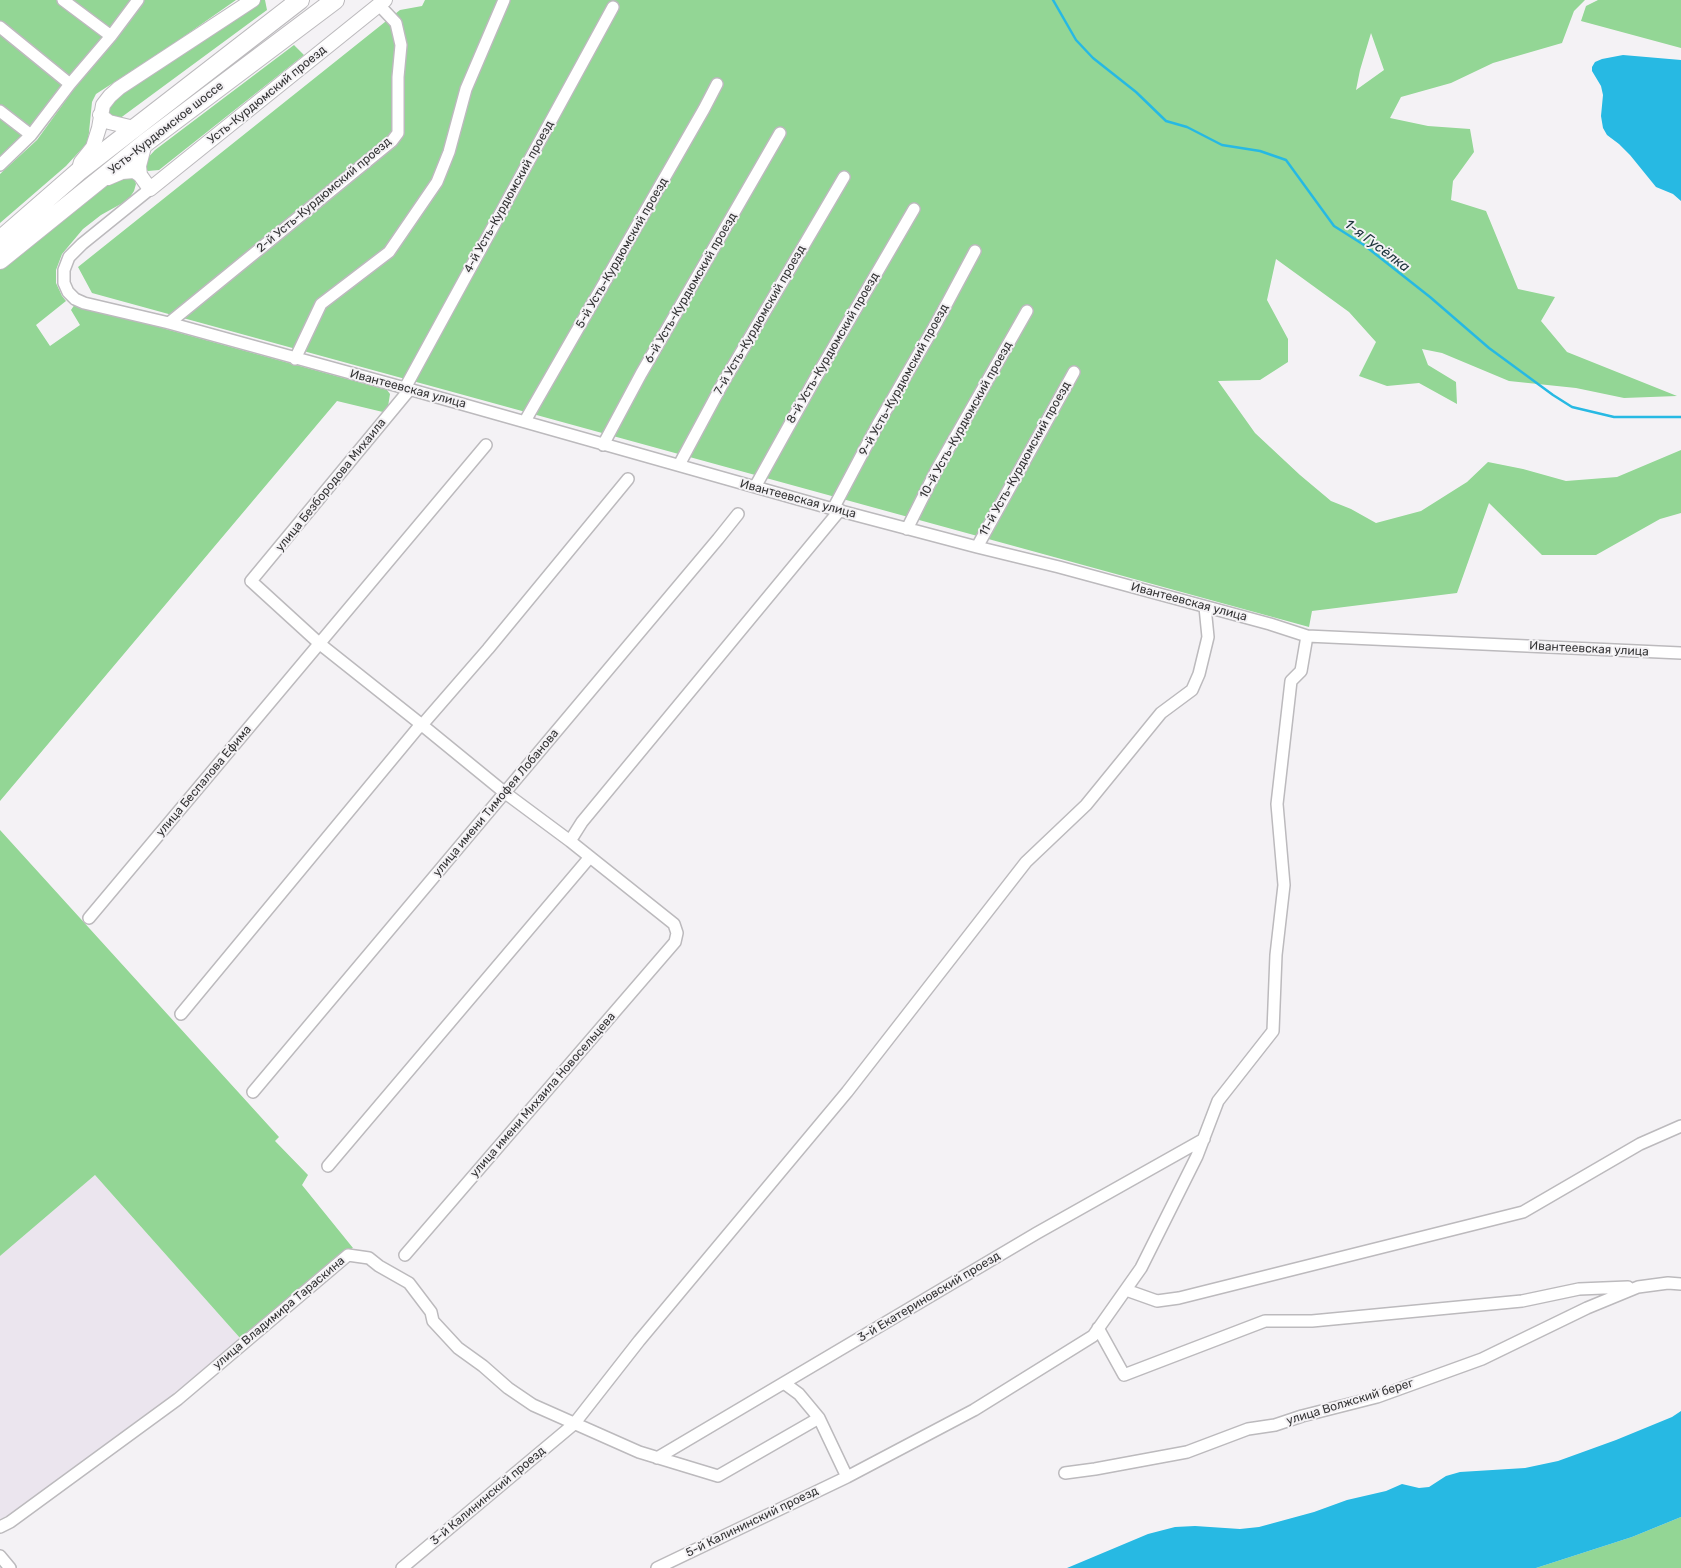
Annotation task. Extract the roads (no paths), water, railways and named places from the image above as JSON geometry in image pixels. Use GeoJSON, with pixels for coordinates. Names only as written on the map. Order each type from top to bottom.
{"type":"FeatureCollection","features":[{"type":"Feature","properties":{"kind":"main road","name":"Усть-Курдюмское шоссе"},"geometry":{"type":"LineString","coordinates":[[0,240],[78,172],[300,0]]}},
{"type":"Feature","properties":{"kind":"main road","name":"Усть-Курдюмское шоссе"},"geometry":{"type":"LineString","coordinates":[[0,260],[145,143],[335,0]]}},
{"type":"Feature","properties":{"kind":"street"},"geometry":{"type":"LineString","coordinates":[[64,0],[111,36]]}},
{"type":"Feature","properties":{"kind":"street"},"geometry":{"type":"LineString","coordinates":[[0,165],[31,135],[138,0]]}},
{"type":"Feature","properties":{"kind":"street"},"geometry":{"type":"LineString","coordinates":[[78,172],[81,162],[93,147],[103,105],[119,88],[253,0]]}},
{"type":"Feature","properties":{"kind":"street"},"geometry":{"type":"LineString","coordinates":[[295,359],[321,304],[389,252],[437,182],[449,152],[466,89],[504,0]]}},
{"type":"Feature","properties":{"kind":"street","name":"Усть-Курдюмский проезд"},"geometry":{"type":"LineString","coordinates":[[150,189],[382,2]]}},
{"type":"Feature","properties":{"kind":"street","name":"2-й Усть-Курдюмский проезд"},"geometry":{"type":"LineString","coordinates":[[169,324],[392,141],[398,133],[398,77],[401,45],[396,23],[382,2]]}},
{"type":"Feature","properties":{"kind":"street","name":"4-й Усть-Курдюмский проезд"},"geometry":{"type":"LineString","coordinates":[[407,388],[613,6]]}},
{"type":"Feature","properties":{"kind":"street"},"geometry":{"type":"LineString","coordinates":[[0,27],[70,84]]}},
{"type":"Feature","properties":{"kind":"street","name":"5-й Усть-Курдюмский проезд"},"geometry":{"type":"LineString","coordinates":[[525,421],[717,84]]}},
{"type":"Feature","properties":{"kind":"street"},"geometry":{"type":"LineString","coordinates":[[0,111],[31,135]]}},
{"type":"Feature","properties":{"kind":"street"},"geometry":{"type":"LineString","coordinates":[[100,115],[109,122],[134,128]]}},
{"type":"Feature","properties":{"kind":"street","name":"6-й Усть-Курдюмский проезд"},"geometry":{"type":"LineString","coordinates":[[603,445],[641,374],[780,133]]}},
{"type":"Feature","properties":{"kind":"street"},"geometry":{"type":"LineString","coordinates":[[140,175],[139,166],[145,143]]}},
{"type":"Feature","properties":{"kind":"street"},"geometry":{"type":"LineString","coordinates":[[102,179],[122,172],[134,171],[140,175],[150,189]]}},
{"type":"Feature","properties":{"kind":"street","name":"7-й Усть-Курдюмский проезд"},"geometry":{"type":"LineString","coordinates":[[679,465],[723,384],[844,177]]}},
{"type":"Feature","properties":{"kind":"street","name":"Ивантеевская улица"},"geometry":{"type":"LineString","coordinates":[[150,189],[82,244],[69,258],[64,270],[64,283],[68,292],[75,299],[84,303],[407,388],[837,510],[1059,567],[1270,624],[1307,636],[1681,653]]}},
{"type":"Feature","properties":{"kind":"street","name":"8-й Усть-Курдюмский проезд"},"geometry":{"type":"LineString","coordinates":[[755,487],[914,209]]}},
{"type":"Feature","properties":{"kind":"street","name":"9-й Усть-Курдюмский проезд"},"geometry":{"type":"LineString","coordinates":[[570,841],[582,822],[837,510],[878,424],[937,322],[975,251]]}},
{"type":"Feature","properties":{"kind":"street","name":"10-й Усть-Курдюмский проезд"},"geometry":{"type":"LineString","coordinates":[[907,529],[937,469],[1027,311]]}},
{"type":"Feature","properties":{"kind":"street","name":"11-й Усть-Курдюмский проезд"},"geometry":{"type":"LineString","coordinates":[[977,547],[1074,372]]}},
{"type":"Feature","properties":{"kind":"street","name":"улица Безбородова Михаила"},"geometry":{"type":"LineString","coordinates":[[320,644],[252,582],[407,388]]}},
{"type":"Feature","properties":{"kind":"street","name":"улица Беспалова Ефима"},"geometry":{"type":"LineString","coordinates":[[89,918],[486,444]]}},
{"type":"Feature","properties":{"kind":"street"},"geometry":{"type":"LineString","coordinates":[[181,1014],[410,736],[422,725],[488,649],[628,479]]}},
{"type":"Feature","properties":{"kind":"street","name":"улица имени Тимофея Лобанова"},"geometry":{"type":"LineString","coordinates":[[254,1092],[738,514]]}},
{"type":"Feature","properties":{"kind":"street","name":"3-й Калининский проезд"},"geometry":{"type":"LineString","coordinates":[[402,1568],[574,1424],[645,1333],[847,1092],[1026,862],[1086,805],[1161,713],[1192,690],[1199,674],[1208,637],[1205,607]]}},
{"type":"Feature","properties":{"kind":"street","name":"5-й Калининский проезд"},"geometry":{"type":"LineString","coordinates":[[657,1568],[848,1477],[974,1410],[1093,1336],[1126,1290],[1141,1268],[1197,1156],[1218,1101],[1273,1031],[1276,955],[1284,885],[1277,804],[1291,681],[1301,671],[1307,636]]}},
{"type":"Feature","properties":{"kind":"street"},"geometry":{"type":"LineString","coordinates":[[320,644],[504,792],[590,857],[328,1166]]}},
{"type":"Feature","properties":{"kind":"street","name":"улица имени Михаила Новосельцева"},"geometry":{"type":"LineString","coordinates":[[405,1255],[675,942],[677,932],[674,924],[590,857]]}},
{"type":"Feature","properties":{"kind":"street"},"geometry":{"type":"LineString","coordinates":[[1126,1290],[1157,1301],[1180,1298],[1523,1212],[1640,1144],[1681,1126]]}},
{"type":"Feature","properties":{"kind":"street","name":"3-й Екатериновский проезд"},"geometry":{"type":"LineString","coordinates":[[657,1458],[1037,1233],[1204,1138]]}},
{"type":"Feature","properties":{"kind":"street","name":"улица Владимира Тараскина"},"geometry":{"type":"LineString","coordinates":[[0,1527],[10,1522],[178,1399],[348,1254],[369,1258],[409,1283],[431,1312],[433,1321],[458,1348],[483,1366],[508,1388],[533,1405],[639,1452],[718,1476],[819,1418]]}},
{"type":"Feature","properties":{"kind":"street","name":"улица Волжский берег"},"geometry":{"type":"LineString","coordinates":[[1065,1473],[1187,1452],[1248,1430],[1275,1425],[1376,1397],[1482,1359],[1586,1308],[1638,1287],[1668,1283],[1681,1284]]}},
{"type":"Feature","properties":{"kind":"street"},"geometry":{"type":"LineString","coordinates":[[1098,1328],[1124,1374],[1265,1321],[1331,1319],[1522,1301],[1578,1289],[1638,1287]]}},
{"type":"Feature","properties":{"kind":"street"},"geometry":{"type":"LineString","coordinates":[[784,1383],[799,1394],[819,1418],[848,1477]]}},
{"type":"Feature","properties":{"kind":"street"},"geometry":{"type":"LineString","coordinates":[[0,1556],[10,1568]]}},
{"type":"Feature","properties":{"kind":"water"},"geometry":{"type":"Polygon","coordinates":[[[1623,55],[1681,60],[1681,201],[1673,194],[1656,187],[1630,155],[1607,135],[1603,128],[1601,116],[1603,95],[1592,67],[1595,62],[1602,59],[1623,55]]]}},
{"type":"Feature","properties":{"kind":"water"},"geometry":{"type":"Polygon","coordinates":[[[1681,1411],[1681,1517],[1632,1537],[1536,1568],[1067,1568],[1148,1534],[1175,1527],[1195,1526],[1240,1529],[1259,1527],[1314,1512],[1347,1500],[1386,1491],[1402,1484],[1419,1488],[1429,1487],[1446,1476],[1460,1472],[1525,1468],[1558,1461],[1616,1440],[1672,1417],[1681,1411]]]}},
{"type":"Feature","properties":{"kind":"waterway","name":"1-я Гусёлка"},"geometry":{"type":"LineString","coordinates":[[1053,0],[1076,40],[1093,58],[1136,92],[1166,121],[1187,127],[1222,145],[1260,151],[1286,160],[1334,226],[1364,245],[1430,297],[1489,348],[1553,395],[1572,407],[1614,417],[1681,417]]}}]}
